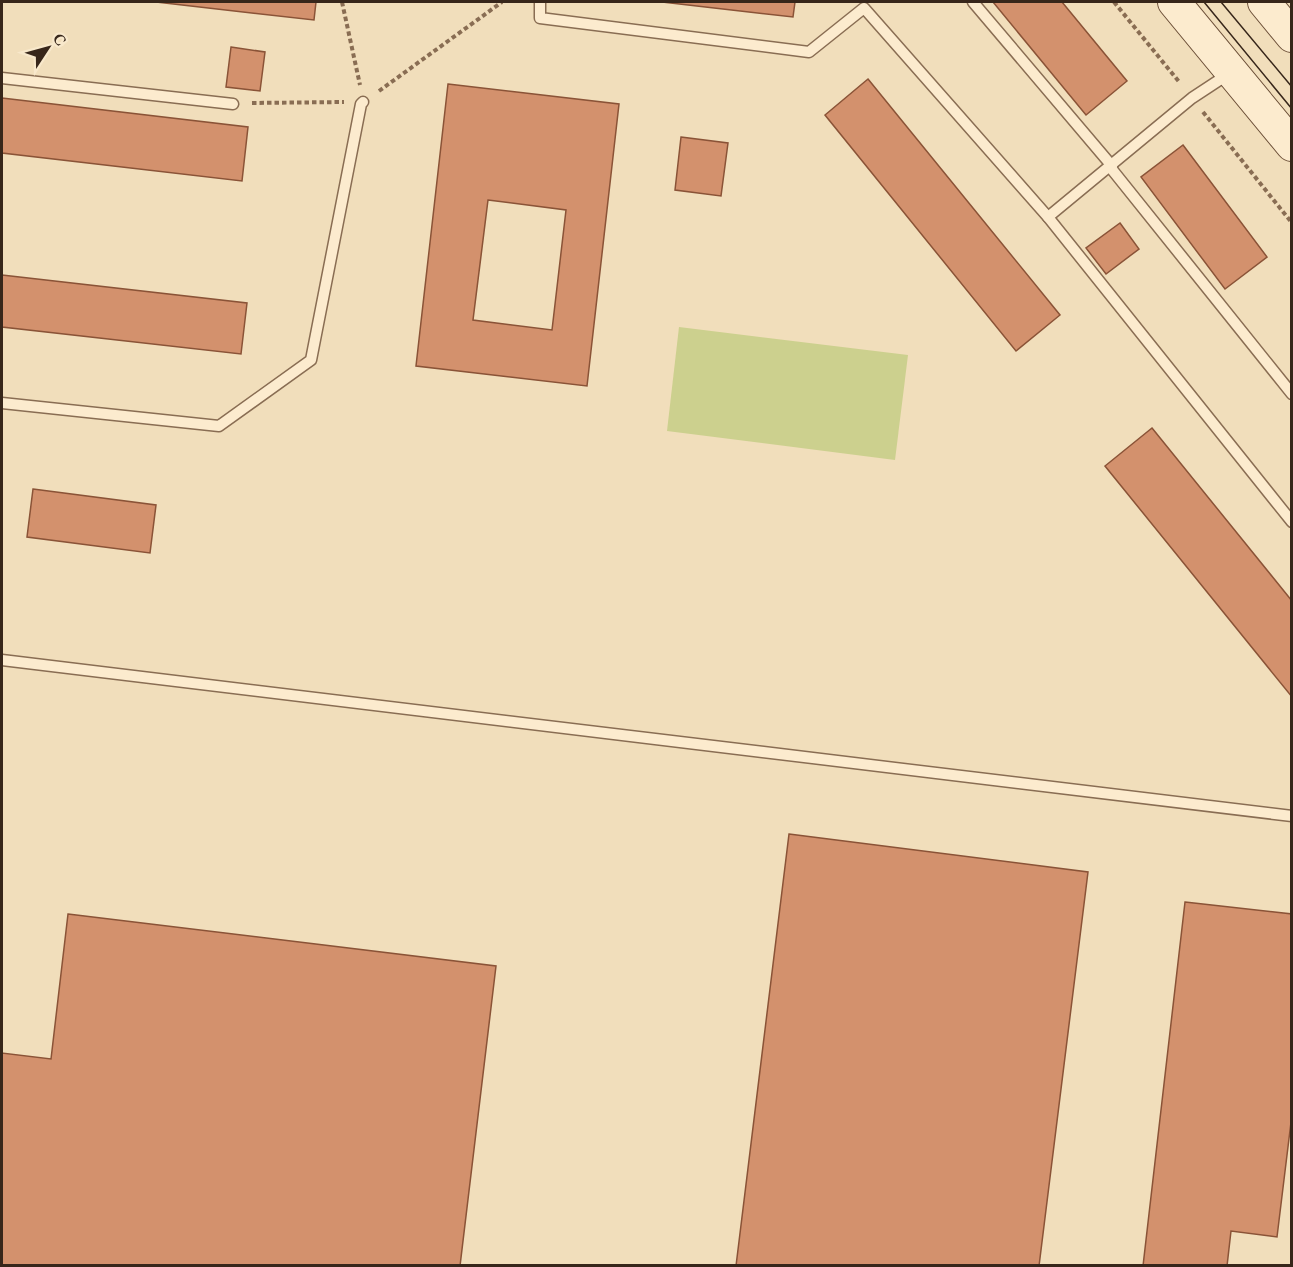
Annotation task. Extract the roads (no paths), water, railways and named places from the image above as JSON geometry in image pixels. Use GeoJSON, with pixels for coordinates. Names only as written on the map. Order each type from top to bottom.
{"type":"FeatureCollection","features":[{"type":"Feature","properties":{"kind":"main road"},"geometry":{"type":"LineString","coordinates":[[1174,2],[1292,145]]}},
{"type":"Feature","properties":{"kind":"main road"},"geometry":{"type":"LineString","coordinates":[[1264,2],[1292,36]]}},
{"type":"Feature","properties":{"kind":"lane"},"geometry":{"type":"LineString","coordinates":[[540,2],[540,18],[810,52],[864,8],[1048,217],[1292,522]]}},
{"type":"Feature","properties":{"kind":"lane"},"geometry":{"type":"LineString","coordinates":[[973,2],[1111,166],[1292,394]]}},
{"type":"Feature","properties":{"kind":"lane"},"geometry":{"type":"LineString","coordinates":[[1048,217],[1192,99],[1233,71]]}},
{"type":"Feature","properties":{"kind":"lane"},"geometry":{"type":"LineString","coordinates":[[2,78],[233,104]]}},
{"type":"Feature","properties":{"kind":"lane"},"geometry":{"type":"LineString","coordinates":[[2,403],[219,426],[311,360],[363,102]]}},
{"type":"Feature","properties":{"kind":"lane"},"geometry":{"type":"LineString","coordinates":[[2,660],[1292,816]]}},
{"type":"Feature","properties":{"kind":"tram line"},"geometry":{"type":"LineString","coordinates":[[1204,2],[1292,109]]}},
{"type":"Feature","properties":{"kind":"tram line"},"geometry":{"type":"LineString","coordinates":[[1221,2],[1292,87]]}}]}
